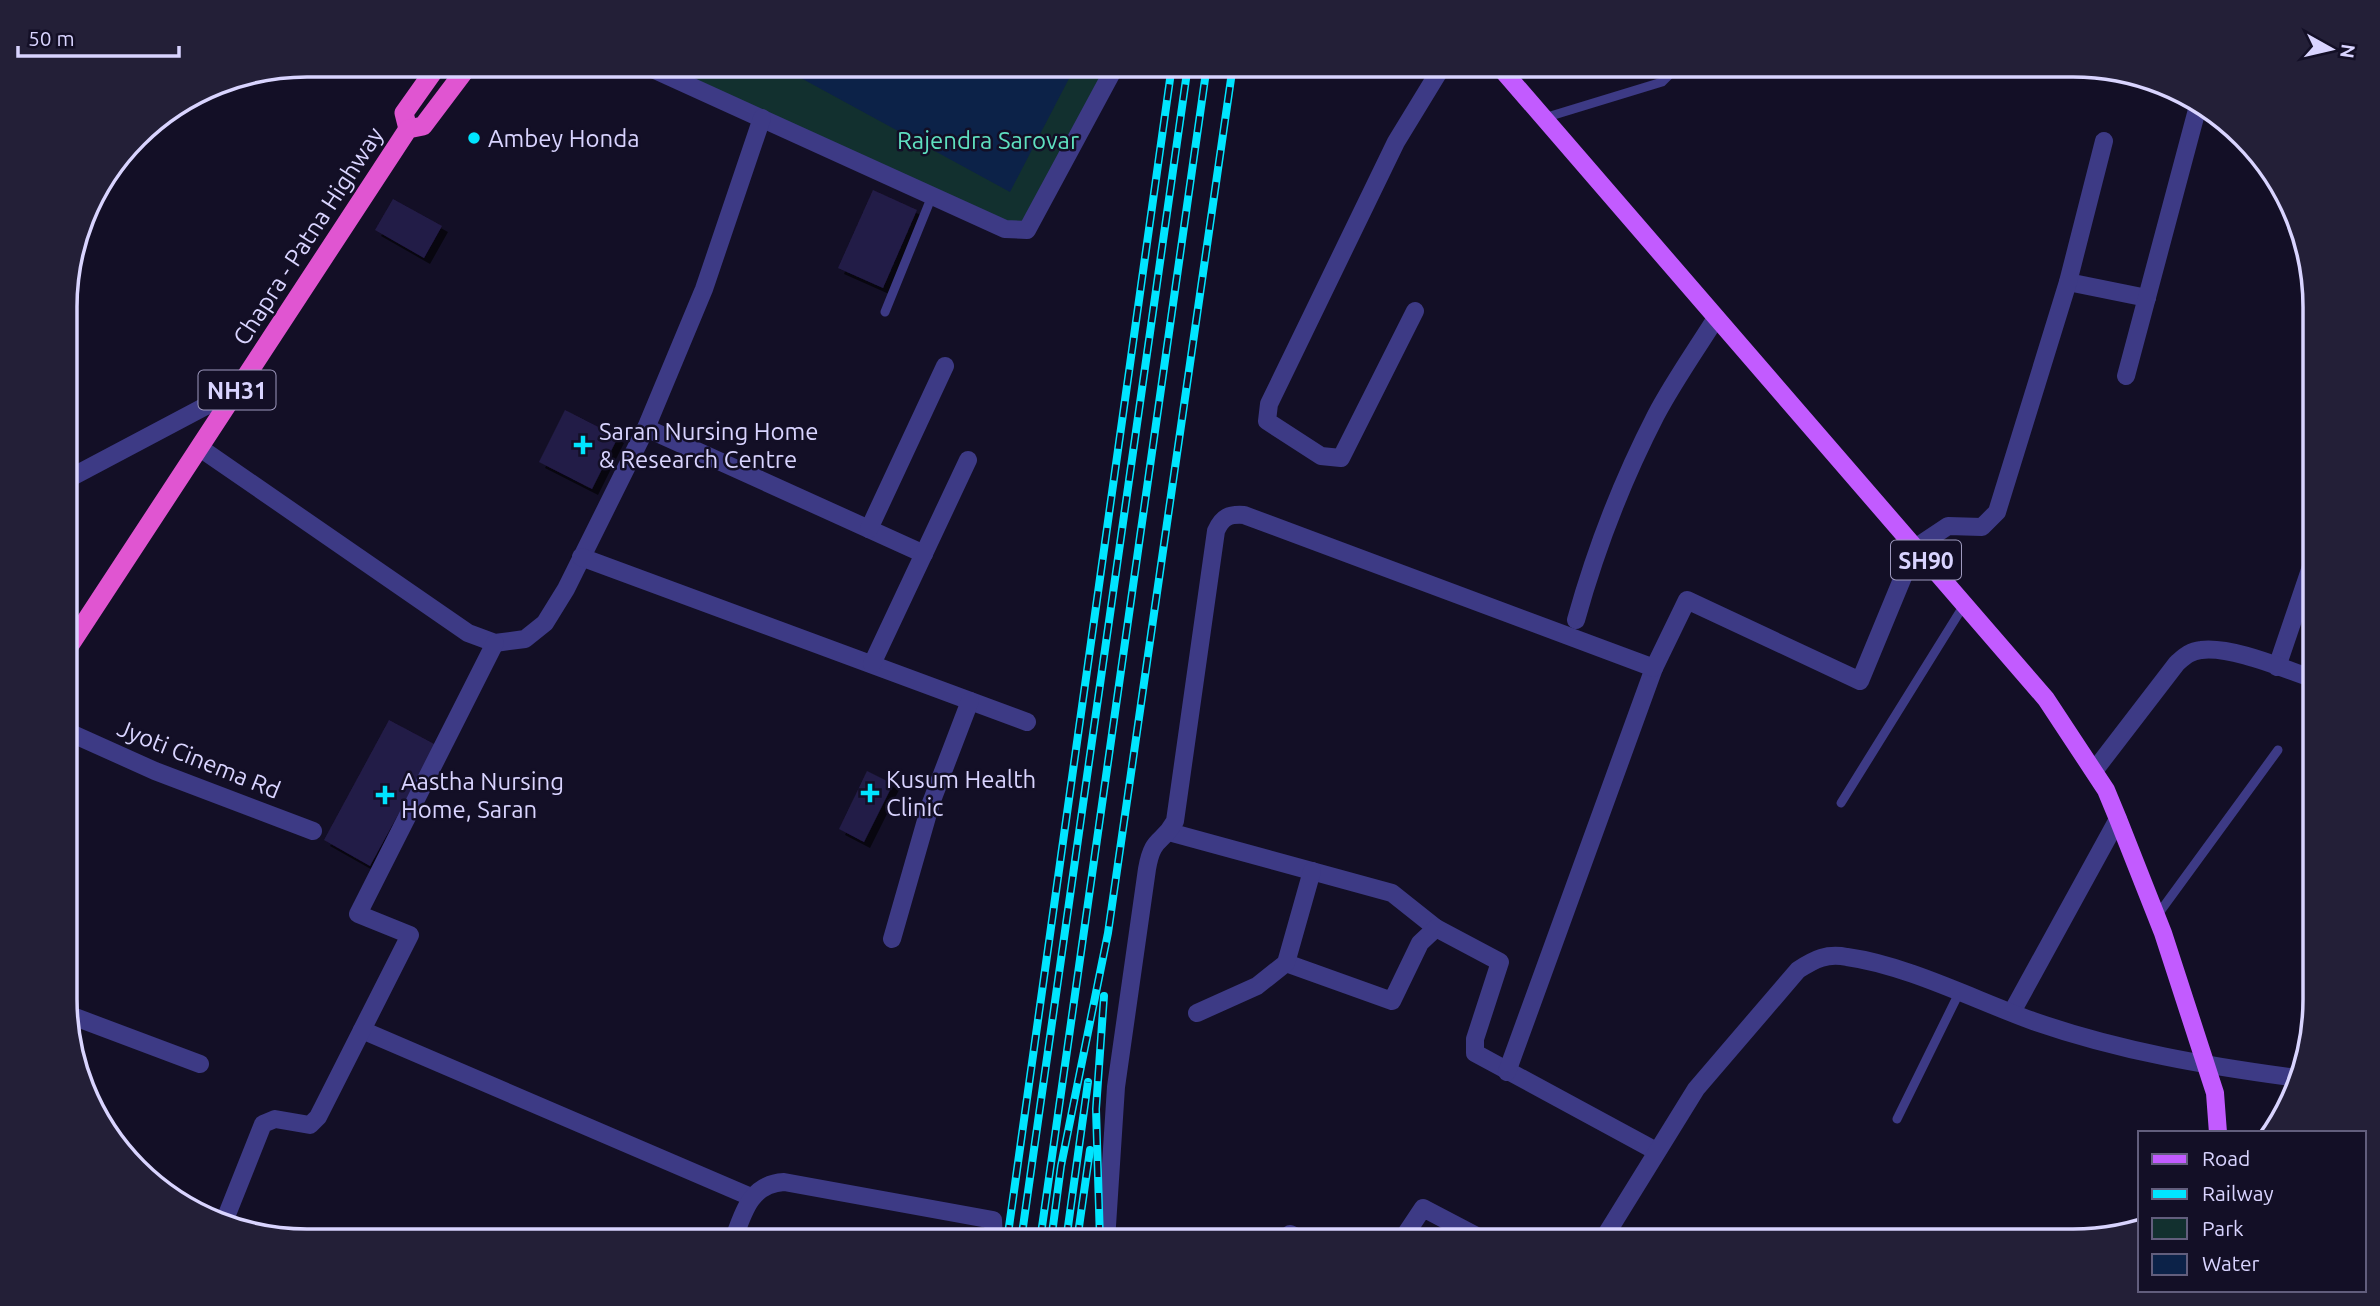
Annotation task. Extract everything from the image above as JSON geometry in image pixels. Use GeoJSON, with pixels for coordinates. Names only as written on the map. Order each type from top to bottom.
{"type":"FeatureCollection","features":[{"type":"Feature","properties":{"kind":"highway","name":"Chapra - Patna Highway"},"geometry":{"type":"LineString","coordinates":[[408,129],[404,113],[430,77]]}},
{"type":"Feature","properties":{"kind":"highway","name":"Chapra - Patna Highway"},"geometry":{"type":"LineString","coordinates":[[77,634],[408,129],[423,126],[460,77]]}},
{"type":"Feature","properties":{"kind":"main road","name":"SH90"},"geometry":{"type":"LineString","coordinates":[[1508,77],[2046,699],[2106,790],[2118,819],[2156,917],[2215,1093],[2218,1131]]}},
{"type":"Feature","properties":{"kind":"street"},"geometry":{"type":"LineString","coordinates":[[671,77],[1005,229],[1027,229],[1109,77]]}},
{"type":"Feature","properties":{"kind":"street"},"geometry":{"type":"LineString","coordinates":[[1415,312],[1341,458],[1336,460],[1321,456],[1267,421],[1269,404],[1334,266],[1396,142],[1436,77]]}},
{"type":"Feature","properties":{"kind":"street"},"geometry":{"type":"LineString","coordinates":[[2126,376],[2196,113]]}},
{"type":"Feature","properties":{"kind":"street"},"geometry":{"type":"LineString","coordinates":[[200,449],[468,633],[495,643],[525,639],[545,623],[646,428],[704,289],[762,118]]}},
{"type":"Feature","properties":{"kind":"street"},"geometry":{"type":"LineString","coordinates":[[1507,1072],[1654,668],[1686,600],[1860,681],[1915,548],[1941,528],[1982,527],[1997,512],[2068,282],[2104,141]]}},
{"type":"Feature","properties":{"kind":"street"},"geometry":{"type":"LineString","coordinates":[[2068,282],[2147,298]]}},
{"type":"Feature","properties":{"kind":"street"},"geometry":{"type":"LineString","coordinates":[[1576,620],[1604,527],[1627,474],[1658,412],[1716,318]]}},
{"type":"Feature","properties":{"kind":"street"},"geometry":{"type":"LineString","coordinates":[[869,530],[945,366]]}},
{"type":"Feature","properties":{"kind":"street"},"geometry":{"type":"LineString","coordinates":[[77,474],[236,390]]}},
{"type":"Feature","properties":{"kind":"street"},"geometry":{"type":"LineString","coordinates":[[646,428],[924,554]]}},
{"type":"Feature","properties":{"kind":"street"},"geometry":{"type":"LineString","coordinates":[[872,664],[968,460]]}},
{"type":"Feature","properties":{"kind":"street"},"geometry":{"type":"LineString","coordinates":[[1107,1229],[1116,1087],[1150,853],[1155,842],[1170,832],[1175,821],[1216,531],[1221,521],[1231,514],[1244,515],[1654,668]]}},
{"type":"Feature","properties":{"kind":"street"},"geometry":{"type":"LineString","coordinates":[[581,557],[1027,722]]}},
{"type":"Feature","properties":{"kind":"street"},"geometry":{"type":"LineString","coordinates":[[2277,667],[2303,590]]}},
{"type":"Feature","properties":{"kind":"street"},"geometry":{"type":"LineString","coordinates":[[227,1214],[262,1124],[275,1119],[306,1125],[313,1123],[410,934],[358,914],[495,643]]}},
{"type":"Feature","properties":{"kind":"street"},"geometry":{"type":"LineString","coordinates":[[2094,771],[2177,663],[2188,653],[2211,650],[2303,675]]}},
{"type":"Feature","properties":{"kind":"street"},"geometry":{"type":"LineString","coordinates":[[892,939],[931,803],[970,701]]}},
{"type":"Feature","properties":{"kind":"street","name":"Jyoti Cinema Rd"},"geometry":{"type":"LineString","coordinates":[[77,736],[155,771],[313,831]]}},
{"type":"Feature","properties":{"kind":"street"},"geometry":{"type":"LineString","coordinates":[[2012,1012],[2118,819]]}},
{"type":"Feature","properties":{"kind":"street"},"geometry":{"type":"LineString","coordinates":[[1170,832],[1392,894],[1436,928],[1500,962],[1474,1050],[1478,1056],[1656,1151]]}},
{"type":"Feature","properties":{"kind":"street"},"geometry":{"type":"LineString","coordinates":[[1196,1013],[1257,986],[1286,962],[1312,871]]}},
{"type":"Feature","properties":{"kind":"street"},"geometry":{"type":"LineString","coordinates":[[1286,962],[1392,1001],[1420,943],[1436,928]]}},
{"type":"Feature","properties":{"kind":"street"},"geometry":{"type":"LineString","coordinates":[[1609,1229],[1696,1089],[1798,970],[1818,957],[1835,955],[1861,960],[2134,1051],[2206,1066],[2289,1077]]}},
{"type":"Feature","properties":{"kind":"street"},"geometry":{"type":"LineString","coordinates":[[78,1018],[200,1064]]}},
{"type":"Feature","properties":{"kind":"street"},"geometry":{"type":"LineString","coordinates":[[362,1030],[751,1197]]}},
{"type":"Feature","properties":{"kind":"street"},"geometry":{"type":"LineString","coordinates":[[738,1229],[751,1197],[760,1187],[784,1182],[993,1220],[993,1229]]}},
{"type":"Feature","properties":{"kind":"street"},"geometry":{"type":"LineString","coordinates":[[1408,1229],[1417,1212],[1423,1209],[1462,1229]]}},
{"type":"Feature","properties":{"kind":"lane"},"geometry":{"type":"LineString","coordinates":[[1542,118],[1662,82],[1667,77]]}},
{"type":"Feature","properties":{"kind":"lane"},"geometry":{"type":"LineString","coordinates":[[885,313],[932,196]]}},
{"type":"Feature","properties":{"kind":"lane"},"geometry":{"type":"LineString","coordinates":[[1841,803],[1964,604]]}},
{"type":"Feature","properties":{"kind":"lane"},"geometry":{"type":"LineString","coordinates":[[2156,917],[2278,750]]}},
{"type":"Feature","properties":{"kind":"lane"},"geometry":{"type":"LineString","coordinates":[[1897,1119],[1959,993]]}},
{"type":"Feature","properties":{"kind":"green space","name":"Rajendra Sarovar"},"geometry":{"type":"Polygon","coordinates":[[[673,77],[1107,77],[1023,238],[673,77]]]}},
{"type":"Feature","properties":{"kind":"water"},"geometry":{"type":"Polygon","coordinates":[[[799,77],[1070,77],[1010,192],[799,77]]]}},
{"type":"Feature","properties":{"kind":"building"},"geometry":{"type":"Polygon","coordinates":[[[873,190],[917,210],[883,288],[838,268],[873,190]]]}},
{"type":"Feature","properties":{"kind":"building"},"geometry":{"type":"Polygon","coordinates":[[[393,199],[442,226],[424,258],[375,230],[393,199]]]}},
{"type":"Feature","properties":{"kind":"building"},"geometry":{"type":"Polygon","coordinates":[[[565,410],[618,437],[592,489],[539,462],[565,410]]]}},
{"type":"Feature","properties":{"kind":"building"},"geometry":{"type":"Polygon","coordinates":[[[389,720],[436,745],[370,866],[324,840],[389,720]]]}},
{"type":"Feature","properties":{"kind":"building"},"geometry":{"type":"Polygon","coordinates":[[[867,771],[893,784],[864,842],[839,829],[867,771]]]}},
{"type":"Feature","properties":{"kind":"railway"},"geometry":{"type":"LineString","coordinates":[[1009,1229],[1170,77]]}},
{"type":"Feature","properties":{"kind":"railway"},"geometry":{"type":"LineString","coordinates":[[1023,1229],[1186,77]]}},
{"type":"Feature","properties":{"kind":"railway"},"geometry":{"type":"LineString","coordinates":[[1042,1229],[1205,77]]}},
{"type":"Feature","properties":{"kind":"railway"},"geometry":{"type":"LineString","coordinates":[[1053,1229],[1061,1166],[1108,933],[1231,77]]}},
{"type":"Feature","properties":{"kind":"railway"},"geometry":{"type":"LineString","coordinates":[[1100,1229],[1096,1109],[1104,996]]}},
{"type":"Feature","properties":{"kind":"railway"},"geometry":{"type":"LineString","coordinates":[[1068,1229],[1088,1082]]}},
{"type":"Feature","properties":{"kind":"railway"},"geometry":{"type":"LineString","coordinates":[[1079,1229],[1090,1150]]}},
{"type":"Feature","properties":{"kind":"place","name":"Ambey Honda"},"geometry":{"type":"Point","coordinates":[474,138]}},
{"type":"Feature","properties":{"kind":"place","name":"Saran Nursing Home & Research Centre"},"geometry":{"type":"Point","coordinates":[583,445]}},
{"type":"Feature","properties":{"kind":"place","name":"Kusum Health Clinic"},"geometry":{"type":"Point","coordinates":[870,793]}},
{"type":"Feature","properties":{"kind":"place","name":"Aastha Nursing Home, Saran"},"geometry":{"type":"Point","coordinates":[385,795]}}]}
